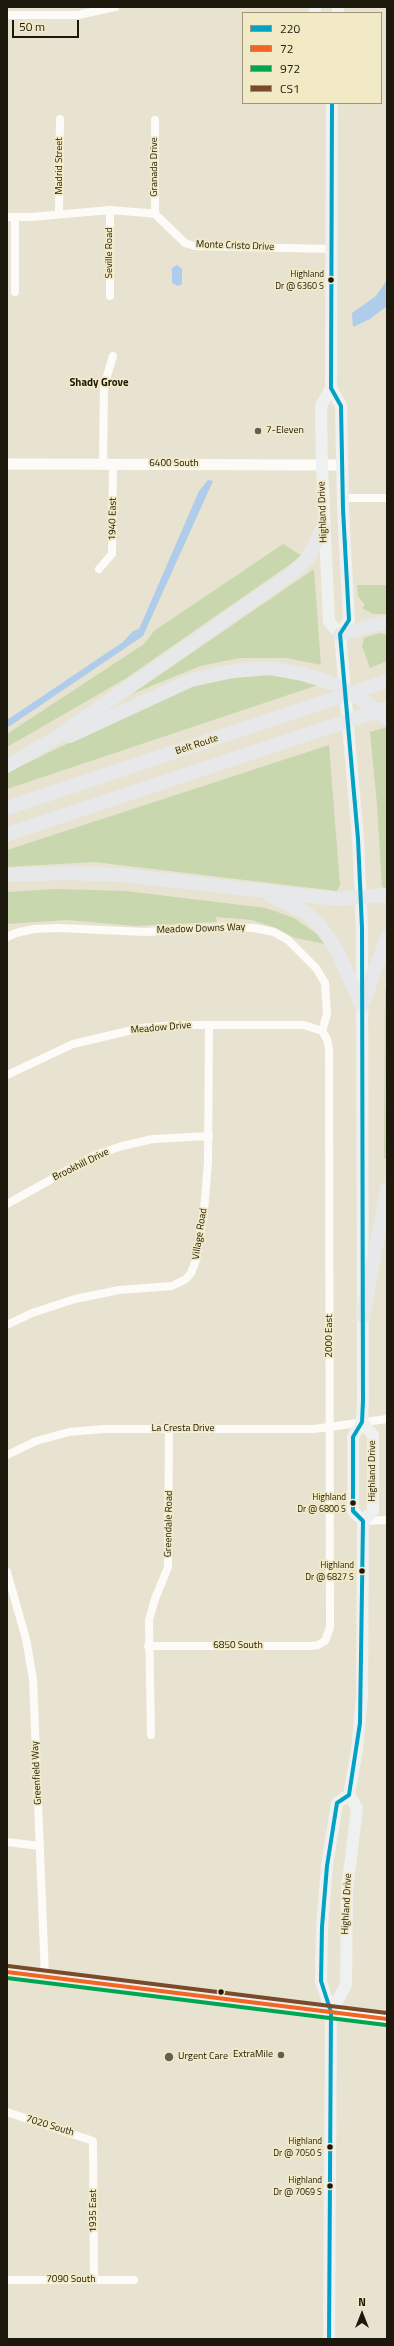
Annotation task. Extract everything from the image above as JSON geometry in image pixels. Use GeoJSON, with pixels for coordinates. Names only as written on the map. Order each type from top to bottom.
{"type":"FeatureCollection","features":[{"type":"Feature","properties":{"kind":"highway"},"geometry":{"type":"LineString","coordinates":[[25,757],[291,574],[308,558],[323,528]]}},
{"type":"Feature","properties":{"kind":"highway"},"geometry":{"type":"LineString","coordinates":[[340,634],[387,622]]}},
{"type":"Feature","properties":{"kind":"highway"},"geometry":{"type":"LineString","coordinates":[[7,766],[191,680],[233,671],[270,668],[303,674],[335,684],[367,703],[387,719]]}},
{"type":"Feature","properties":{"kind":"highway","name":"Belt Route"},"geometry":{"type":"LineString","coordinates":[[7,808],[387,681]]}},
{"type":"Feature","properties":{"kind":"highway"},"geometry":{"type":"LineString","coordinates":[[7,834],[387,708]]}},
{"type":"Feature","properties":{"kind":"highway"},"geometry":{"type":"LineString","coordinates":[[7,875],[66,873],[122,875],[337,899],[387,895]]}},
{"type":"Feature","properties":{"kind":"highway"},"geometry":{"type":"LineString","coordinates":[[258,891],[305,912],[321,927],[337,950],[362,1006]]}},
{"type":"Feature","properties":{"kind":"highway"},"geometry":{"type":"LineString","coordinates":[[362,1006],[387,937]]}},
{"type":"Feature","properties":{"kind":"highway"},"geometry":{"type":"LineString","coordinates":[[363,1316],[387,1189]]}},
{"type":"Feature","properties":{"kind":"main road","name":"Highland Drive"},"geometry":{"type":"LineString","coordinates":[[332,104],[331,388],[321,406],[323,528],[329,622],[340,634]]}},
{"type":"Feature","properties":{"kind":"main road","name":"Highland Drive"},"geometry":{"type":"LineString","coordinates":[[331,388],[341,406],[342,498],[349,620],[340,634],[352,768],[361,898],[363,1316],[362,1422],[352,1437],[352,1511],[363,1521],[373,1511],[373,1435],[362,1422]]}},
{"type":"Feature","properties":{"kind":"main road"},"geometry":{"type":"LineString","coordinates":[[349,1795],[357,1750],[362,1697],[363,1521]]}},
{"type":"Feature","properties":{"kind":"main road","name":"Highland Drive"},"geometry":{"type":"LineString","coordinates":[[329,2339],[331,2012],[320,1982],[324,1892],[337,1803],[349,1795],[357,1808],[347,1890],[346,1985],[331,2012]]}},
{"type":"Feature","properties":{"kind":"main road"},"geometry":{"type":"LineString","coordinates":[[7,1972],[331,2012]]}},
{"type":"Feature","properties":{"kind":"street"},"geometry":{"type":"LineString","coordinates":[[7,15],[78,15],[115,7]]}},
{"type":"Feature","properties":{"kind":"street","name":"Madrid Street"},"geometry":{"type":"LineString","coordinates":[[59,214],[60,118]]}},
{"type":"Feature","properties":{"kind":"street","name":"Granada Drive"},"geometry":{"type":"LineString","coordinates":[[155,120],[155,214]]}},
{"type":"Feature","properties":{"kind":"street"},"geometry":{"type":"LineString","coordinates":[[15,292],[11,217],[110,210],[155,214]]}},
{"type":"Feature","properties":{"kind":"street","name":"Seville Road"},"geometry":{"type":"LineString","coordinates":[[110,210],[110,296]]}},
{"type":"Feature","properties":{"kind":"street","name":"Monte Cristo Drive"},"geometry":{"type":"LineString","coordinates":[[155,214],[185,243],[195,246],[332,249]]}},
{"type":"Feature","properties":{"kind":"street","name":"1940 East"},"geometry":{"type":"LineString","coordinates":[[99,569],[112,554],[104,386],[113,356]]}},
{"type":"Feature","properties":{"kind":"street","name":"6400 South"},"geometry":{"type":"LineString","coordinates":[[7,464],[342,465]]}},
{"type":"Feature","properties":{"kind":"street"},"geometry":{"type":"LineString","coordinates":[[342,498],[387,498]]}},
{"type":"Feature","properties":{"kind":"street","name":"Meadow Downs Way"},"geometry":{"type":"LineString","coordinates":[[7,938],[16,933],[34,929],[59,928],[145,932],[230,927],[254,928],[274,932],[288,940],[316,968],[325,983],[327,1014],[322,1032]]}},
{"type":"Feature","properties":{"kind":"street","name":"Meadow Drive"},"geometry":{"type":"LineString","coordinates":[[8,1073],[73,1044],[108,1035],[154,1027],[209,1025],[304,1025],[322,1032]]}},
{"type":"Feature","properties":{"kind":"street","name":"Village Road"},"geometry":{"type":"LineString","coordinates":[[7,1325],[32,1313],[75,1299],[119,1290],[172,1286],[186,1279],[196,1260],[204,1211],[209,1136],[209,1025]]}},
{"type":"Feature","properties":{"kind":"street","name":"2000 East"},"geometry":{"type":"LineString","coordinates":[[322,1032],[327,1039],[329,1049],[330,1628],[325,1641]]}},
{"type":"Feature","properties":{"kind":"street","name":"Brookhill Drive"},"geometry":{"type":"LineString","coordinates":[[7,1204],[93,1156],[122,1146],[153,1139],[209,1136]]}},
{"type":"Feature","properties":{"kind":"street","name":"La Cresta Drive"},"geometry":{"type":"LineString","coordinates":[[7,1455],[36,1441],[69,1432],[104,1429],[314,1429],[387,1419]]}},
{"type":"Feature","properties":{"kind":"street","name":"Greendale Road"},"geometry":{"type":"LineString","coordinates":[[151,1735],[148,1646],[149,1620],[155,1599],[168,1567],[169,1429]]}},
{"type":"Feature","properties":{"kind":"street"},"geometry":{"type":"LineString","coordinates":[[363,1521],[387,1520]]}},
{"type":"Feature","properties":{"kind":"street","name":"Greenfield Way"},"geometry":{"type":"LineString","coordinates":[[7,1572],[26,1639],[33,1679],[45,1977]]}},
{"type":"Feature","properties":{"kind":"street","name":"6850 South"},"geometry":{"type":"LineString","coordinates":[[148,1646],[310,1646],[318,1645],[325,1641]]}},
{"type":"Feature","properties":{"kind":"street"},"geometry":{"type":"LineString","coordinates":[[7,1842],[40,1846]]}},
{"type":"Feature","properties":{"kind":"street"},"geometry":{"type":"LineString","coordinates":[[331,2012],[387,2019]]}},
{"type":"Feature","properties":{"kind":"street","name":"7020 South"},"geometry":{"type":"LineString","coordinates":[[7,2112],[93,2141]]}},
{"type":"Feature","properties":{"kind":"street","name":"1935 East"},"geometry":{"type":"LineString","coordinates":[[93,2141],[94,2280]]}},
{"type":"Feature","properties":{"kind":"street","name":"7090 South"},"geometry":{"type":"LineString","coordinates":[[7,2280],[134,2280]]}},
{"type":"Feature","properties":{"kind":"green space"},"geometry":{"type":"Polygon","coordinates":[[[283,544],[302,556],[125,679],[7,747],[7,734],[144,644],[154,631],[283,544]]]}},
{"type":"Feature","properties":{"kind":"green space"},"geometry":{"type":"Polygon","coordinates":[[[314,569],[321,665],[287,658],[240,658],[200,666],[132,694],[314,569]]]}},
{"type":"Feature","properties":{"kind":"green space"},"geometry":{"type":"Polygon","coordinates":[[[357,585],[387,585],[386,614],[373,614],[362,608],[365,605],[358,596],[357,585]]]}},
{"type":"Feature","properties":{"kind":"green space"},"geometry":{"type":"Polygon","coordinates":[[[379,633],[387,635],[387,661],[370,668],[362,646],[364,638],[379,633]]]}},
{"type":"Feature","properties":{"kind":"green space"},"geometry":{"type":"Polygon","coordinates":[[[272,669],[318,685],[7,789],[7,773],[179,689],[272,669]]]}},
{"type":"Feature","properties":{"kind":"green space"},"geometry":{"type":"Polygon","coordinates":[[[387,727],[387,888],[382,887],[377,805],[370,732],[387,727]]]}},
{"type":"Feature","properties":{"kind":"green space"},"geometry":{"type":"Polygon","coordinates":[[[329,745],[340,885],[337,891],[94,862],[7,867],[7,850],[329,745]]]}},
{"type":"Feature","properties":{"kind":"green space"},"geometry":{"type":"Polygon","coordinates":[[[56,889],[126,891],[266,908],[294,918],[317,934],[325,944],[295,938],[276,928],[252,920],[216,917],[217,922],[135,926],[67,920],[7,924],[7,892],[56,889]]]}},
{"type":"Feature","properties":{"kind":"green space"},"geometry":{"type":"Polygon","coordinates":[[[387,975],[386,1159],[384,1158],[385,994],[387,975]]]}},
{"type":"Feature","properties":{"kind":"water"},"geometry":{"type":"Polygon","coordinates":[[[177,265],[182,269],[182,284],[178,286],[172,283],[172,268],[177,265]]]}},
{"type":"Feature","properties":{"kind":"water"},"geometry":{"type":"Polygon","coordinates":[[[387,280],[387,306],[370,319],[353,327],[352,313],[376,296],[387,280]]]}},
{"type":"Feature","properties":{"kind":"water"},"geometry":{"type":"Polygon","coordinates":[[[208,480],[213,481],[143,636],[7,728],[7,720],[123,642],[133,631],[139,629],[199,491],[208,480]]]}},
{"type":"Feature","properties":{"kind":"transit line","name":"220"},"geometry":{"type":"LineString","coordinates":[[329,2339],[331,2012],[321,1981],[322,1927],[327,1866],[337,1803],[349,1795],[360,1723],[363,1521],[353,1511],[353,1437],[362,1422],[363,1401],[362,928],[358,839],[340,634],[349,620],[343,509],[341,406],[331,388],[332,104]]}},
{"type":"Feature","properties":{"kind":"transit line","name":"CS1"},"geometry":{"type":"LineString","coordinates":[[8,1966],[387,2013]]}},
{"type":"Feature","properties":{"kind":"transit line","name":"72"},"geometry":{"type":"LineString","coordinates":[[7,1972],[387,2019]]}},
{"type":"Feature","properties":{"kind":"transit line","name":"972"},"geometry":{"type":"LineString","coordinates":[[7,1978],[386,2025]]}},
{"type":"Feature","properties":{"kind":"place","name":"Highland Dr @ 6360 S"},"geometry":{"type":"Point","coordinates":[331,280]}},
{"type":"Feature","properties":{"kind":"place","name":"7-Eleven"},"geometry":{"type":"Point","coordinates":[258,431]}},
{"type":"Feature","properties":{"kind":"place","name":"Highland Dr @ 6800 S"},"geometry":{"type":"Point","coordinates":[353,1503]}},
{"type":"Feature","properties":{"kind":"place","name":"Highland Dr @ 6827 S"},"geometry":{"type":"Point","coordinates":[362,1571]}},
{"type":"Feature","properties":{"kind":"place","name":"ExtraMile"},"geometry":{"type":"Point","coordinates":[281,2055]}},
{"type":"Feature","properties":{"kind":"place","name":"Urgent Care"},"geometry":{"type":"Point","coordinates":[169,2057]}},
{"type":"Feature","properties":{"kind":"place","name":"Highland Dr @ 7050 S"},"geometry":{"type":"Point","coordinates":[330,2147]}},
{"type":"Feature","properties":{"kind":"place","name":"Highland Dr @ 7069 S"},"geometry":{"type":"Point","coordinates":[330,2186]}},
{"type":"Feature","properties":{"kind":"district","name":"Shady Grove"},"geometry":{"type":"Point","coordinates":[99,383]}}]}
